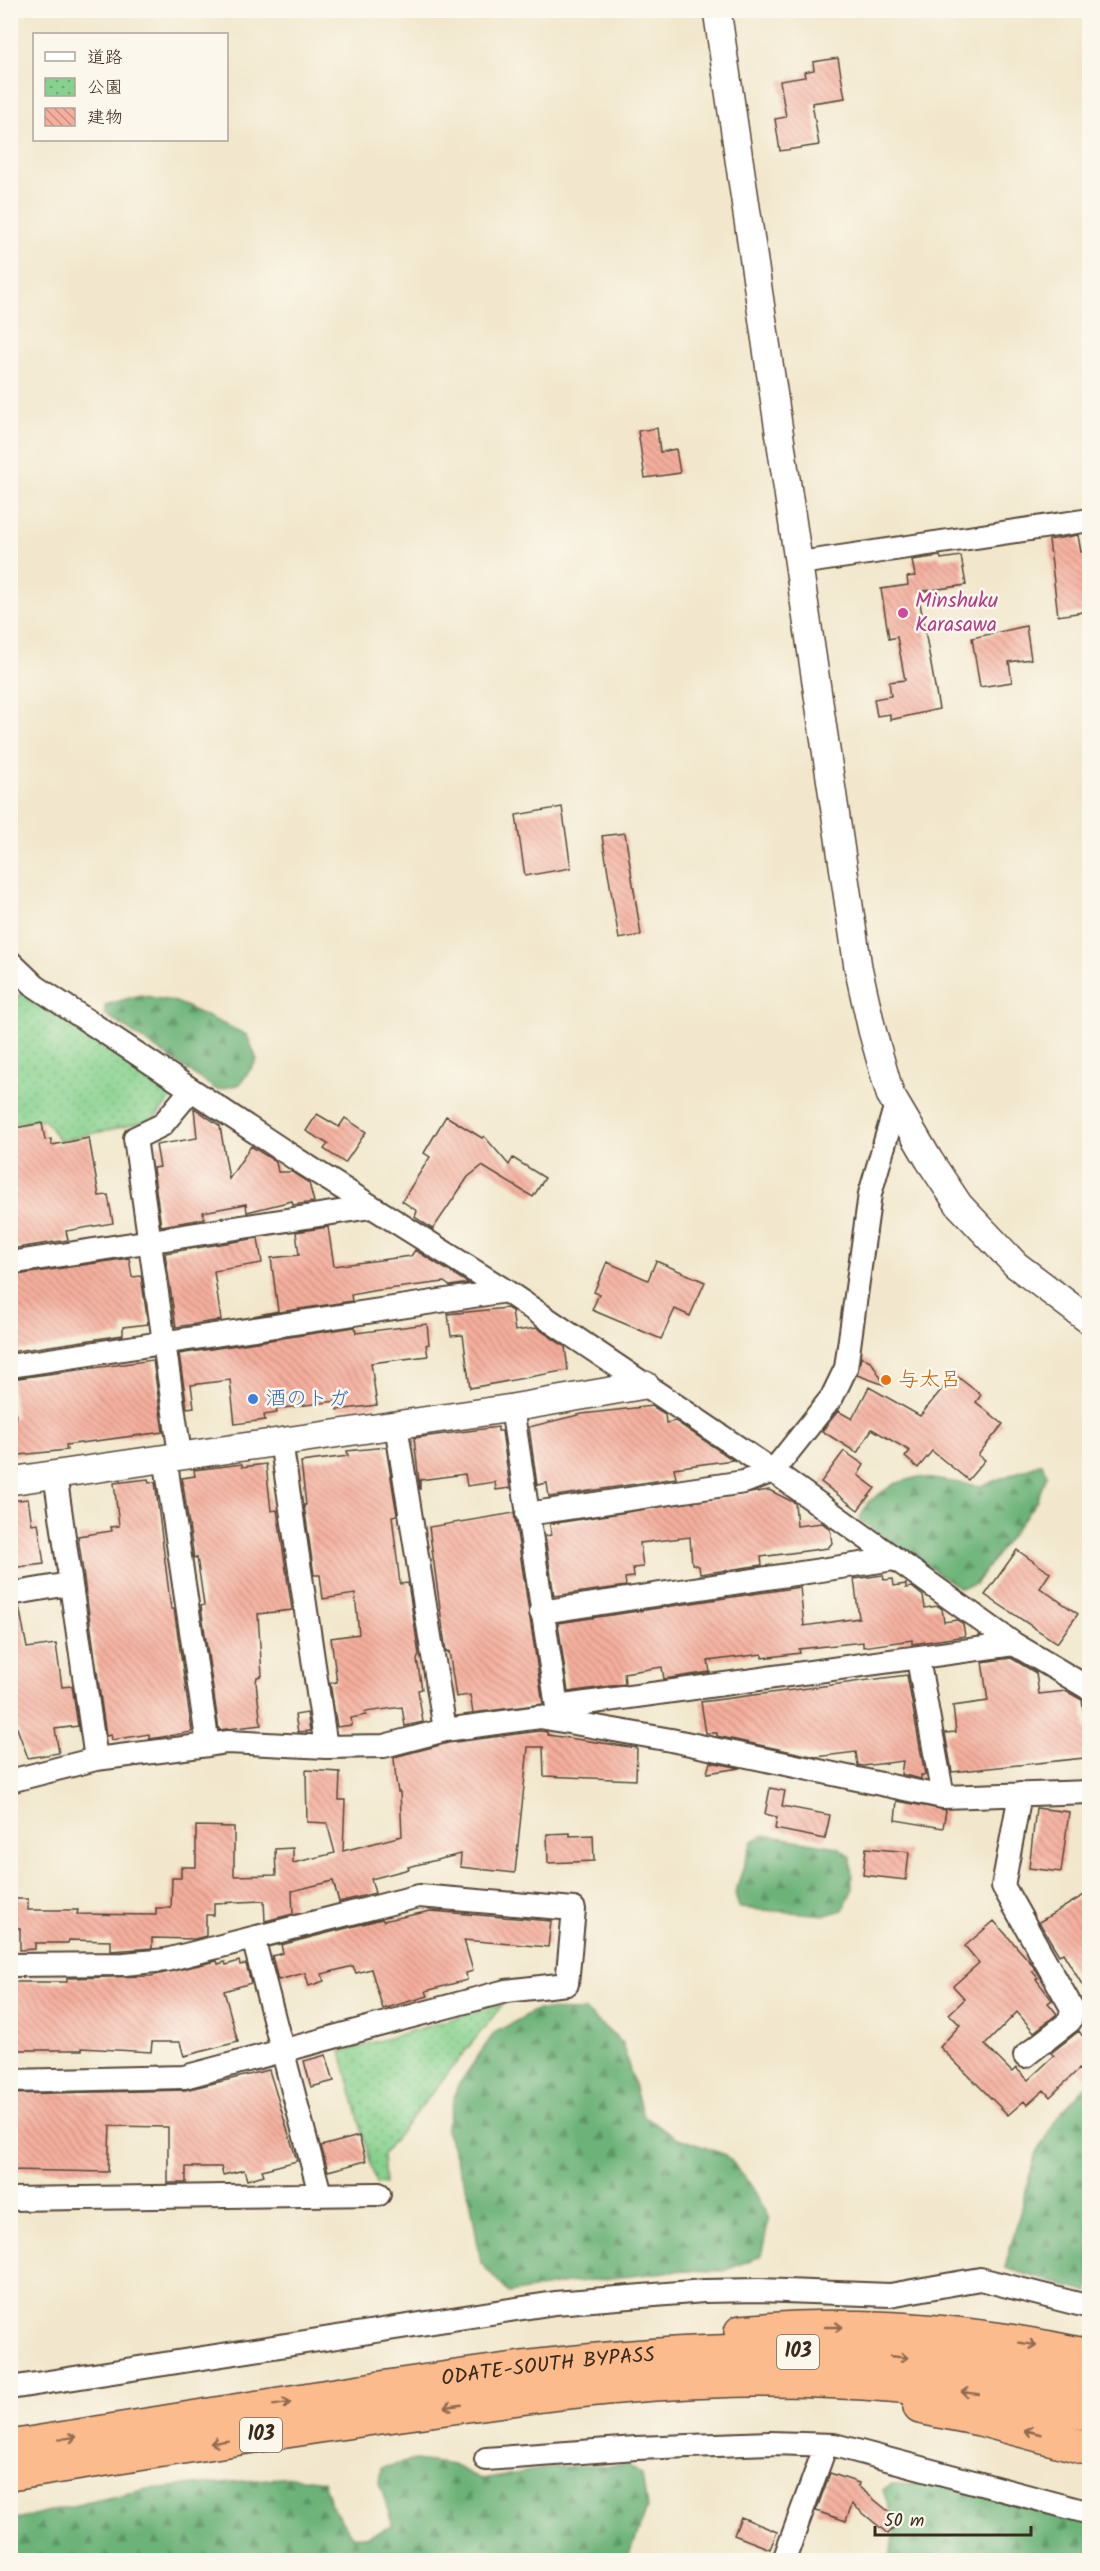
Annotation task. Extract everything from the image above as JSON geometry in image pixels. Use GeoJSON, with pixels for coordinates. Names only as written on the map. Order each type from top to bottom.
{"type":"FeatureCollection","features":[{"type":"Feature","properties":{"kind":"highway"},"geometry":{"type":"LineString","coordinates":[[508,2384],[667,2341],[813,2327],[872,2327],[955,2333],[1089,2356]]}},
{"type":"Feature","properties":{"kind":"highway","name":"ODATE-SOUTH BYPASS"},"geometry":{"type":"LineString","coordinates":[[10,2474],[675,2354],[754,2351],[902,2357],[978,2366],[1089,2385]]}},
{"type":"Feature","properties":{"kind":"highway","name":"ODATE-SOUTH BYPASS"},"geometry":{"type":"LineString","coordinates":[[10,2447],[508,2384],[824,2381],[972,2393],[1089,2414]]}},
{"type":"Feature","properties":{"kind":"highway"},"geometry":{"type":"LineString","coordinates":[[508,2384],[811,2395],[925,2408],[990,2421],[1089,2449]]}},
{"type":"Feature","properties":{"kind":"street"},"geometry":{"type":"LineString","coordinates":[[717,10],[858,966],[872,1030],[890,1094],[959,1205],[1016,1265],[1089,1321]]}},
{"type":"Feature","properties":{"kind":"street"},"geometry":{"type":"LineString","coordinates":[[800,563],[1089,520]]}},
{"type":"Feature","properties":{"kind":"street"},"geometry":{"type":"LineString","coordinates":[[10,962],[35,986],[371,1207],[506,1291],[773,1471],[1014,1644],[1089,1689]]}},
{"type":"Feature","properties":{"kind":"street"},"geometry":{"type":"LineString","coordinates":[[191,1090],[162,1125],[135,1138],[165,1343],[172,1456],[208,1745]]}},
{"type":"Feature","properties":{"kind":"street"},"geometry":{"type":"LineString","coordinates":[[527,1514],[744,1482],[773,1471],[832,1397],[846,1368],[870,1194],[896,1104]]}},
{"type":"Feature","properties":{"kind":"street"},"geometry":{"type":"LineString","coordinates":[[10,1263],[371,1207]]}},
{"type":"Feature","properties":{"kind":"street"},"geometry":{"type":"LineString","coordinates":[[10,1366],[506,1291]]}},
{"type":"Feature","properties":{"kind":"street"},"geometry":{"type":"LineString","coordinates":[[10,1481],[513,1408],[645,1385]]}},
{"type":"Feature","properties":{"kind":"street"},"geometry":{"type":"LineString","coordinates":[[513,1408],[556,1713]]}},
{"type":"Feature","properties":{"kind":"street"},"geometry":{"type":"LineString","coordinates":[[396,1425],[445,1731]]}},
{"type":"Feature","properties":{"kind":"street"},"geometry":{"type":"LineString","coordinates":[[281,1441],[326,1747]]}},
{"type":"Feature","properties":{"kind":"street"},"geometry":{"type":"LineString","coordinates":[[55,1474],[69,1584],[96,1759]]}},
{"type":"Feature","properties":{"kind":"street"},"geometry":{"type":"LineString","coordinates":[[541,1612],[894,1559]]}},
{"type":"Feature","properties":{"kind":"street"},"geometry":{"type":"LineString","coordinates":[[10,1594],[69,1584]]}},
{"type":"Feature","properties":{"kind":"street"},"geometry":{"type":"LineString","coordinates":[[10,1781],[96,1759],[227,1742],[326,1747],[384,1746],[445,1731],[556,1713],[1014,1644]]}},
{"type":"Feature","properties":{"kind":"street"},"geometry":{"type":"LineString","coordinates":[[918,1659],[944,1797]]}},
{"type":"Feature","properties":{"kind":"street"},"geometry":{"type":"LineString","coordinates":[[556,1713],[671,1740],[944,1797],[1089,1792]]}},
{"type":"Feature","properties":{"kind":"street"},"geometry":{"type":"LineString","coordinates":[[1020,1794],[1003,1886],[1072,2008],[1070,2021],[1025,2056]]}},
{"type":"Feature","properties":{"kind":"street"},"geometry":{"type":"LineString","coordinates":[[10,1965],[124,1964],[166,1960],[419,1896],[574,1910],[567,1984],[506,1991],[184,2077],[10,2081]]}},
{"type":"Feature","properties":{"kind":"street"},"geometry":{"type":"LineString","coordinates":[[253,1938],[320,2194]]}},
{"type":"Feature","properties":{"kind":"street"},"geometry":{"type":"LineString","coordinates":[[10,2199],[379,2194]]}},
{"type":"Feature","properties":{"kind":"street"},"geometry":{"type":"LineString","coordinates":[[10,2388],[555,2303],[704,2291],[759,2290],[890,2295],[980,2279],[1089,2307]]}},
{"type":"Feature","properties":{"kind":"street"},"geometry":{"type":"LineString","coordinates":[[486,2458],[636,2448],[770,2443],[826,2445],[1089,2513]]}},
{"type":"Feature","properties":{"kind":"street"},"geometry":{"type":"LineString","coordinates":[[784,2560],[826,2445]]}},
{"type":"Feature","properties":{"kind":"green space"},"geometry":{"type":"Polygon","coordinates":[[[22,992],[177,1092],[153,1120],[60,1141],[44,1119],[11,1125],[11,1004],[22,992]]]}},
{"type":"Feature","properties":{"kind":"green space"},"geometry":{"type":"Polygon","coordinates":[[[140,995],[176,1002],[247,1035],[257,1060],[240,1084],[217,1090],[105,1014],[105,1005],[140,995]]]}},
{"type":"Feature","properties":{"kind":"green space"},"geometry":{"type":"Polygon","coordinates":[[[1042,1463],[1047,1475],[1036,1502],[975,1584],[960,1588],[859,1520],[868,1502],[894,1484],[918,1477],[981,1486],[1042,1463]]]}},
{"type":"Feature","properties":{"kind":"green space"},"geometry":{"type":"Polygon","coordinates":[[[764,1835],[838,1847],[851,1857],[852,1890],[843,1910],[826,1915],[739,1908],[735,1893],[752,1841],[764,1835]]]}},
{"type":"Feature","properties":{"kind":"green space"},"geometry":{"type":"Polygon","coordinates":[[[503,2004],[383,2154],[385,2183],[376,2184],[341,2052],[503,2004]]]}},
{"type":"Feature","properties":{"kind":"green space"},"geometry":{"type":"Polygon","coordinates":[[[536,2010],[586,2011],[622,2043],[643,2116],[678,2138],[726,2155],[751,2184],[769,2219],[761,2256],[723,2271],[685,2270],[568,2283],[509,2293],[481,2263],[470,2198],[446,2130],[457,2087],[494,2033],[536,2010]]]}},
{"type":"Feature","properties":{"kind":"green space"},"geometry":{"type":"Polygon","coordinates":[[[1089,2083],[1089,2293],[1005,2268],[1035,2156],[1059,2115],[1089,2083]]]}},
{"type":"Feature","properties":{"kind":"green space"},"geometry":{"type":"Polygon","coordinates":[[[415,2460],[453,2465],[482,2480],[552,2467],[627,2465],[642,2475],[647,2508],[628,2560],[11,2560],[11,2520],[147,2489],[293,2477],[323,2481],[331,2505],[352,2536],[367,2537],[393,2526],[379,2482],[381,2468],[415,2460]]]}},
{"type":"Feature","properties":{"kind":"green space"},"geometry":{"type":"Polygon","coordinates":[[[926,2483],[1089,2521],[1089,2560],[889,2560],[896,2529],[883,2490],[891,2484],[926,2483]]]}},
{"type":"Feature","properties":{"kind":"building"},"geometry":{"type":"Polygon","coordinates":[[[838,58],[845,98],[812,103],[819,145],[780,151],[775,119],[786,117],[780,81],[805,77],[804,72],[814,70],[813,62],[838,58]]]}},
{"type":"Feature","properties":{"kind":"building"},"geometry":{"type":"Polygon","coordinates":[[[657,428],[660,452],[676,449],[680,473],[645,478],[638,431],[657,428]]]}},
{"type":"Feature","properties":{"kind":"building"},"geometry":{"type":"Polygon","coordinates":[[[1078,535],[1081,552],[1084,552],[1089,611],[1058,616],[1049,540],[1078,535]]]}},
{"type":"Feature","properties":{"kind":"building"},"geometry":{"type":"Polygon","coordinates":[[[940,556],[941,559],[961,556],[966,585],[918,592],[939,709],[890,720],[890,714],[877,716],[874,699],[891,696],[889,682],[905,680],[897,637],[889,639],[881,589],[908,585],[907,577],[915,576],[912,560],[940,556]]]}},
{"type":"Feature","properties":{"kind":"building"},"geometry":{"type":"Polygon","coordinates":[[[1026,626],[1031,659],[1009,662],[1012,682],[980,687],[972,638],[1026,626]]]}},
{"type":"Feature","properties":{"kind":"building"},"geometry":{"type":"Polygon","coordinates":[[[562,807],[571,868],[525,876],[516,815],[562,807]]]}},
{"type":"Feature","properties":{"kind":"building"},"geometry":{"type":"Polygon","coordinates":[[[625,833],[641,935],[619,939],[602,836],[625,833]]]}},
{"type":"Feature","properties":{"kind":"building"},"geometry":{"type":"Polygon","coordinates":[[[194,1108],[220,1126],[229,1179],[251,1146],[276,1162],[278,1172],[292,1172],[309,1183],[314,1202],[293,1205],[292,1201],[247,1212],[246,1204],[203,1212],[204,1219],[161,1226],[153,1168],[160,1167],[156,1145],[197,1138],[194,1108]]]}},
{"type":"Feature","properties":{"kind":"building"},"geometry":{"type":"Polygon","coordinates":[[[317,1114],[339,1127],[345,1118],[366,1132],[345,1163],[324,1149],[328,1144],[306,1131],[317,1114]]]}},
{"type":"Feature","properties":{"kind":"building"},"geometry":{"type":"Polygon","coordinates":[[[446,1116],[482,1138],[484,1136],[509,1165],[513,1158],[545,1178],[533,1197],[482,1166],[468,1177],[433,1229],[415,1217],[417,1211],[402,1201],[430,1157],[424,1153],[446,1116]]]}},
{"type":"Feature","properties":{"kind":"building"},"geometry":{"type":"Polygon","coordinates":[[[42,1123],[45,1140],[51,1139],[52,1145],[89,1138],[99,1196],[108,1195],[113,1223],[66,1231],[68,1240],[10,1249],[10,1129],[42,1123]]]}},
{"type":"Feature","properties":{"kind":"building"},"geometry":{"type":"Polygon","coordinates":[[[328,1227],[334,1266],[411,1256],[415,1250],[468,1283],[450,1286],[444,1282],[372,1291],[351,1295],[352,1301],[253,1316],[278,1311],[271,1258],[299,1255],[296,1232],[328,1227]]]}},
{"type":"Feature","properties":{"kind":"building"},"geometry":{"type":"Polygon","coordinates":[[[258,1238],[262,1263],[214,1271],[221,1320],[176,1327],[165,1253],[258,1238]]]}},
{"type":"Feature","properties":{"kind":"building"},"geometry":{"type":"Polygon","coordinates":[[[129,1258],[132,1277],[141,1276],[148,1324],[123,1327],[123,1335],[10,1352],[10,1276],[129,1258]]]}},
{"type":"Feature","properties":{"kind":"building"},"geometry":{"type":"Polygon","coordinates":[[[656,1261],[705,1282],[690,1316],[675,1309],[661,1339],[592,1310],[599,1294],[594,1292],[607,1262],[648,1280],[656,1261]]]}},
{"type":"Feature","properties":{"kind":"building"},"geometry":{"type":"Polygon","coordinates":[[[507,1308],[512,1311],[515,1331],[537,1328],[565,1347],[568,1370],[470,1388],[463,1335],[451,1336],[448,1314],[507,1308]]]}},
{"type":"Feature","properties":{"kind":"building"},"geometry":{"type":"Polygon","coordinates":[[[427,1324],[428,1356],[371,1363],[377,1405],[337,1410],[336,1401],[276,1409],[277,1413],[264,1415],[265,1420],[235,1424],[230,1380],[191,1385],[194,1407],[187,1408],[179,1354],[355,1327],[356,1333],[427,1324]]]}},
{"type":"Feature","properties":{"kind":"building"},"geometry":{"type":"Polygon","coordinates":[[[861,1357],[871,1361],[885,1385],[857,1375],[861,1357]]]}},
{"type":"Feature","properties":{"kind":"building"},"geometry":{"type":"Polygon","coordinates":[[[153,1360],[163,1432],[66,1445],[67,1450],[10,1456],[10,1419],[16,1418],[11,1379],[153,1360]]]}},
{"type":"Feature","properties":{"kind":"building"},"geometry":{"type":"Polygon","coordinates":[[[954,1374],[981,1395],[976,1402],[1003,1424],[978,1455],[985,1460],[968,1480],[932,1451],[918,1468],[905,1457],[910,1451],[872,1429],[857,1453],[822,1431],[838,1411],[852,1419],[869,1387],[920,1416],[954,1374]]]}},
{"type":"Feature","properties":{"kind":"building"},"geometry":{"type":"Polygon","coordinates":[[[652,1406],[665,1414],[666,1423],[675,1421],[733,1460],[674,1468],[676,1478],[549,1497],[547,1483],[537,1485],[529,1427],[582,1414],[652,1406]]]}},
{"type":"Feature","properties":{"kind":"building"},"geometry":{"type":"Polygon","coordinates":[[[498,1427],[498,1431],[502,1431],[510,1488],[496,1490],[495,1482],[467,1486],[465,1474],[420,1480],[420,1490],[414,1438],[498,1427]]]}},
{"type":"Feature","properties":{"kind":"building"},"geometry":{"type":"Polygon","coordinates":[[[386,1447],[397,1515],[392,1516],[400,1584],[408,1583],[419,1655],[417,1660],[422,1689],[418,1690],[423,1722],[405,1726],[402,1707],[365,1712],[366,1715],[351,1718],[352,1725],[337,1727],[330,1683],[337,1682],[331,1638],[359,1634],[355,1594],[323,1599],[320,1575],[314,1575],[304,1505],[306,1505],[301,1462],[348,1456],[347,1451],[386,1447]]]}},
{"type":"Feature","properties":{"kind":"building"},"geometry":{"type":"Polygon","coordinates":[[[844,1451],[864,1465],[858,1475],[875,1488],[858,1510],[821,1482],[844,1451]]]}},
{"type":"Feature","properties":{"kind":"building"},"geometry":{"type":"Polygon","coordinates":[[[242,1464],[242,1467],[266,1464],[271,1511],[277,1510],[292,1610],[258,1614],[262,1676],[257,1677],[256,1682],[261,1725],[219,1730],[201,1606],[204,1605],[197,1557],[194,1558],[182,1478],[195,1476],[194,1470],[242,1464]]]}},
{"type":"Feature","properties":{"kind":"building"},"geometry":{"type":"Polygon","coordinates":[[[148,1479],[149,1483],[155,1482],[171,1609],[174,1609],[192,1732],[150,1739],[149,1734],[112,1740],[111,1735],[106,1736],[78,1536],[112,1531],[111,1527],[119,1526],[114,1483],[148,1479]]]}},
{"type":"Feature","properties":{"kind":"building"},"geometry":{"type":"Polygon","coordinates":[[[769,1490],[795,1503],[797,1526],[822,1523],[830,1529],[832,1543],[828,1548],[761,1557],[762,1565],[700,1574],[699,1566],[692,1564],[690,1537],[640,1543],[643,1567],[633,1568],[634,1577],[625,1578],[626,1586],[554,1596],[545,1536],[551,1535],[550,1524],[769,1490]]]}},
{"type":"Feature","properties":{"kind":"building"},"geometry":{"type":"Polygon","coordinates":[[[28,1499],[32,1524],[38,1523],[44,1564],[10,1568],[10,1501],[28,1499]]]}},
{"type":"Feature","properties":{"kind":"building"},"geometry":{"type":"Polygon","coordinates":[[[514,1513],[543,1704],[473,1713],[470,1695],[456,1697],[449,1651],[446,1652],[429,1527],[514,1513]]]}},
{"type":"Feature","properties":{"kind":"building"},"geometry":{"type":"Polygon","coordinates":[[[1017,1550],[1050,1573],[1040,1588],[1078,1614],[1057,1643],[985,1595],[1017,1550]]]}},
{"type":"Feature","properties":{"kind":"building"},"geometry":{"type":"Polygon","coordinates":[[[883,1575],[884,1580],[893,1579],[894,1586],[906,1584],[906,1588],[912,1587],[923,1596],[925,1608],[938,1606],[942,1609],[944,1622],[957,1620],[963,1624],[965,1636],[912,1644],[912,1640],[863,1647],[863,1642],[799,1649],[800,1653],[762,1658],[762,1654],[708,1661],[710,1672],[664,1679],[662,1667],[624,1673],[625,1684],[568,1692],[558,1623],[800,1587],[804,1626],[859,1618],[854,1579],[883,1575]]]}},
{"type":"Feature","properties":{"kind":"building"},"geometry":{"type":"Polygon","coordinates":[[[19,1606],[27,1648],[56,1644],[62,1687],[72,1686],[78,1726],[55,1729],[59,1753],[28,1758],[17,1728],[10,1730],[10,1607],[19,1606]]]}},
{"type":"Feature","properties":{"kind":"building"},"geometry":{"type":"Polygon","coordinates":[[[1011,1658],[1036,1673],[1039,1694],[1066,1691],[1082,1700],[1086,1730],[1089,1730],[1089,1755],[1083,1755],[1084,1758],[952,1772],[945,1733],[956,1732],[953,1706],[988,1701],[982,1662],[1011,1658]]]}},
{"type":"Feature","properties":{"kind":"building"},"geometry":{"type":"Polygon","coordinates":[[[907,1675],[925,1775],[921,1775],[921,1779],[901,1774],[903,1761],[863,1766],[858,1765],[856,1752],[816,1757],[717,1736],[717,1733],[706,1733],[701,1702],[907,1675]]]}},
{"type":"Feature","properties":{"kind":"building"},"geometry":{"type":"Polygon","coordinates":[[[307,1713],[310,1731],[298,1732],[295,1715],[307,1713]]]}},
{"type":"Feature","properties":{"kind":"building"},"geometry":{"type":"Polygon","coordinates":[[[547,1732],[548,1735],[637,1748],[636,1780],[544,1776],[543,1747],[528,1747],[515,1873],[460,1867],[461,1854],[371,1879],[375,1893],[339,1902],[333,1881],[292,1891],[293,1914],[265,1921],[264,1901],[214,1903],[214,1915],[206,1915],[206,1936],[194,1939],[152,1938],[152,1948],[111,1951],[111,1941],[69,1940],[68,1943],[35,1943],[35,1949],[20,1950],[20,1928],[10,1928],[10,1899],[28,1899],[28,1910],[78,1910],[77,1914],[156,1915],[156,1908],[171,1908],[172,1878],[181,1878],[181,1867],[196,1867],[196,1826],[234,1827],[234,1876],[276,1875],[275,1849],[293,1848],[293,1863],[335,1853],[327,1823],[307,1822],[306,1770],[340,1772],[339,1800],[345,1800],[343,1851],[402,1836],[400,1792],[398,1792],[396,1781],[394,1757],[448,1743],[547,1732]]]}},
{"type":"Feature","properties":{"kind":"building"},"geometry":{"type":"Polygon","coordinates":[[[710,1762],[740,1768],[707,1773],[710,1762]]]}},
{"type":"Feature","properties":{"kind":"building"},"geometry":{"type":"Polygon","coordinates":[[[770,1788],[785,1791],[782,1806],[830,1815],[825,1839],[775,1829],[777,1817],[765,1814],[770,1788]]]}},
{"type":"Feature","properties":{"kind":"building"},"geometry":{"type":"Polygon","coordinates":[[[897,1801],[946,1810],[943,1828],[895,1820],[897,1801]]]}},
{"type":"Feature","properties":{"kind":"building"},"geometry":{"type":"Polygon","coordinates":[[[1036,1808],[1069,1812],[1061,1872],[1029,1868],[1036,1808]]]}},
{"type":"Feature","properties":{"kind":"building"},"geometry":{"type":"Polygon","coordinates":[[[570,1833],[570,1836],[593,1835],[594,1861],[548,1863],[547,1834],[570,1833]]]}},
{"type":"Feature","properties":{"kind":"building"},"geometry":{"type":"Polygon","coordinates":[[[866,1848],[909,1852],[906,1880],[863,1875],[866,1848]]]}},
{"type":"Feature","properties":{"kind":"building"},"geometry":{"type":"Polygon","coordinates":[[[1089,1892],[1089,1996],[1063,1953],[1059,1955],[1039,1922],[1089,1892]]]}},
{"type":"Feature","properties":{"kind":"building"},"geometry":{"type":"Polygon","coordinates":[[[431,1911],[551,1921],[548,1947],[464,1940],[473,1971],[466,1973],[467,1980],[426,1991],[428,1996],[383,2009],[371,1969],[356,1973],[353,1966],[322,1974],[324,1981],[309,1986],[305,1973],[278,1980],[272,1956],[283,1953],[281,1945],[382,1919],[383,1921],[431,1911]]]}},
{"type":"Feature","properties":{"kind":"building"},"geometry":{"type":"Polygon","coordinates":[[[994,1921],[1031,1963],[1035,1969],[1032,1971],[1038,1978],[1036,1979],[1052,2000],[1048,2003],[1057,2014],[1034,2032],[1017,2012],[985,2045],[1012,2072],[1016,2068],[1028,2080],[1054,2056],[1051,2053],[1079,2031],[1089,2045],[1089,2080],[1079,2069],[1050,2097],[1044,2090],[1027,2105],[1024,2101],[1008,2115],[940,2047],[960,2025],[949,2014],[965,1999],[953,1986],[979,1963],[965,1946],[994,1921]]]}},
{"type":"Feature","properties":{"kind":"building"},"geometry":{"type":"Polygon","coordinates":[[[217,1961],[218,1964],[225,1962],[226,1965],[239,1961],[240,1965],[246,1964],[251,1983],[224,1991],[238,2042],[184,2056],[180,2042],[152,2042],[151,2052],[82,2048],[82,2050],[11,2050],[10,1982],[67,1982],[67,1978],[151,1976],[217,1961]]]}},
{"type":"Feature","properties":{"kind":"building"},"geometry":{"type":"Polygon","coordinates":[[[326,2055],[334,2081],[311,2087],[304,2061],[326,2055]]]}},
{"type":"Feature","properties":{"kind":"building"},"geometry":{"type":"Polygon","coordinates":[[[269,2070],[297,2161],[262,2170],[264,2175],[247,2180],[244,2170],[223,2175],[221,2167],[186,2167],[186,2183],[168,2183],[168,2127],[110,2126],[108,2172],[10,2170],[10,2094],[185,2090],[269,2070]]]}},
{"type":"Feature","properties":{"kind":"building"},"geometry":{"type":"Polygon","coordinates":[[[359,2136],[366,2161],[328,2171],[321,2146],[359,2136]]]}},
{"type":"Feature","properties":{"kind":"building"},"geometry":{"type":"Polygon","coordinates":[[[830,2473],[859,2483],[858,2486],[900,2521],[888,2534],[852,2504],[846,2521],[816,2511],[830,2473]]]}},
{"type":"Feature","properties":{"kind":"building"},"geometry":{"type":"Polygon","coordinates":[[[741,2517],[777,2532],[770,2549],[734,2535],[741,2517]]]}},
{"type":"Feature","properties":{"kind":"place","name":"Minshuku Karasawa"},"geometry":{"type":"Point","coordinates":[903,613]}},
{"type":"Feature","properties":{"kind":"place","name":"与太呂"},"geometry":{"type":"Point","coordinates":[886,1380]}},
{"type":"Feature","properties":{"kind":"place","name":"酒のトガ"},"geometry":{"type":"Point","coordinates":[253,1399]}}]}
